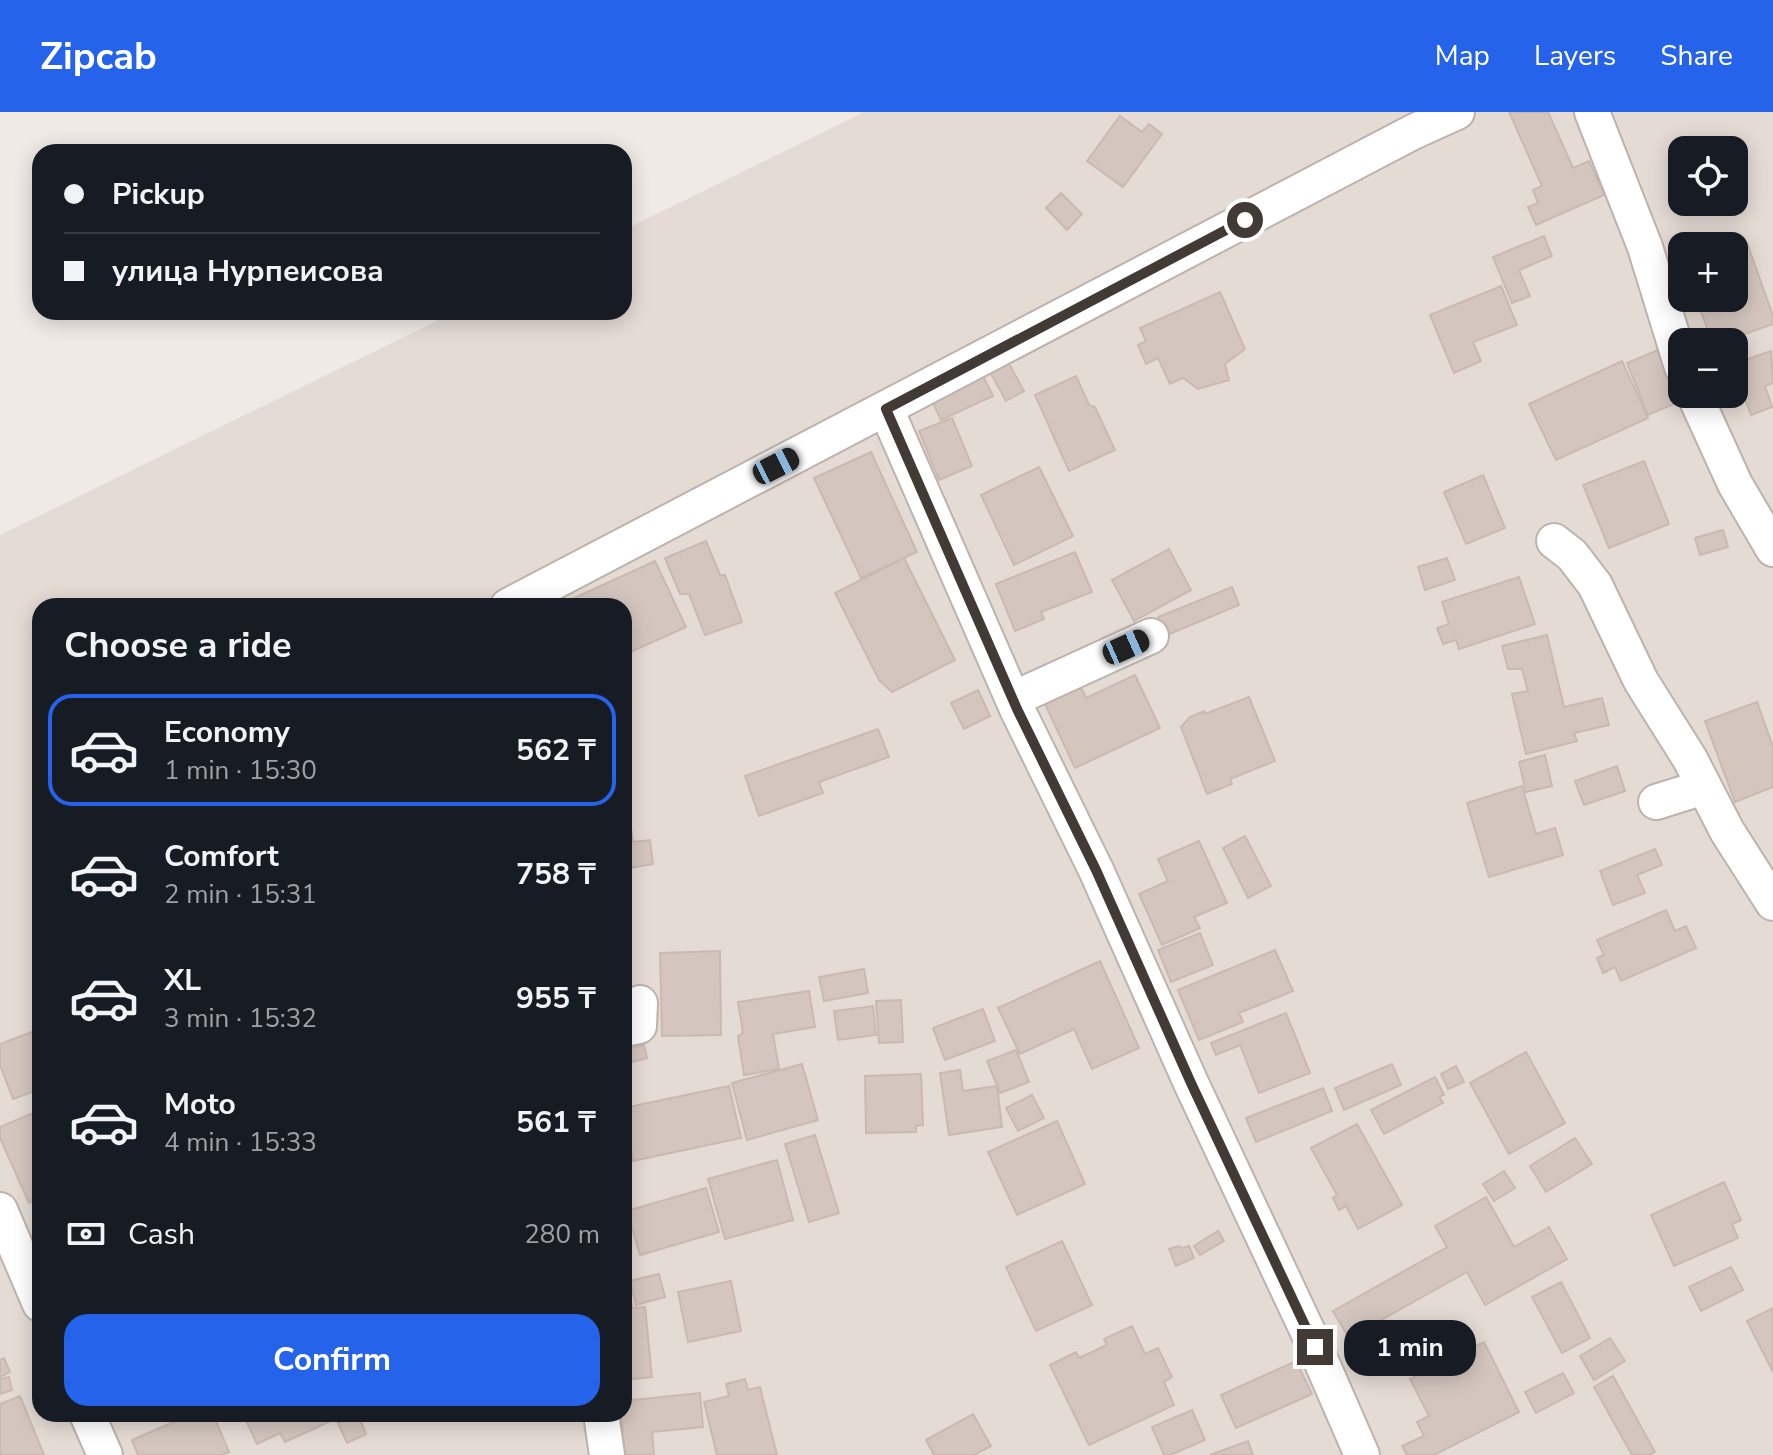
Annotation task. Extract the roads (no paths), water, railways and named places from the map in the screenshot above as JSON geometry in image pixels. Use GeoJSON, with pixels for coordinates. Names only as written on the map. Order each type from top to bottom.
{"type":"FeatureCollection","features":[{"type":"Feature","properties":{"kind":"street"},"geometry":{"type":"LineString","coordinates":[[523,598],[1413,132],[1457,112]]}},
{"type":"Feature","properties":{"kind":"street"},"geometry":{"type":"LineString","coordinates":[[1592,112],[1631,244],[1668,333]]}},
{"type":"Feature","properties":{"kind":"street"},"geometry":{"type":"LineString","coordinates":[[1700,408],[1735,484],[1773,549]]}},
{"type":"Feature","properties":{"kind":"street"},"geometry":{"type":"LineString","coordinates":[[886,409],[1013,699],[1096,870],[1362,1455]]}},
{"type":"Feature","properties":{"kind":"street"},"geometry":{"type":"LineString","coordinates":[[1554,541],[1572,555],[1595,585],[1641,681],[1727,831],[1773,903]]}},
{"type":"Feature","properties":{"kind":"street"},"geometry":{"type":"LineString","coordinates":[[1013,699],[1151,636]]}},
{"type":"Feature","properties":{"kind":"street"},"geometry":{"type":"LineString","coordinates":[[1656,802],[1704,787]]}},
{"type":"Feature","properties":{"kind":"street"},"geometry":{"type":"LineString","coordinates":[[0,1210],[32,1285]]}},
{"type":"Feature","properties":{"kind":"street"},"geometry":{"type":"LineString","coordinates":[[91,1422],[105,1455]]}},
{"type":"Feature","properties":{"kind":"street"},"geometry":{"type":"LineString","coordinates":[[602,1422],[607,1455]]}}]}
